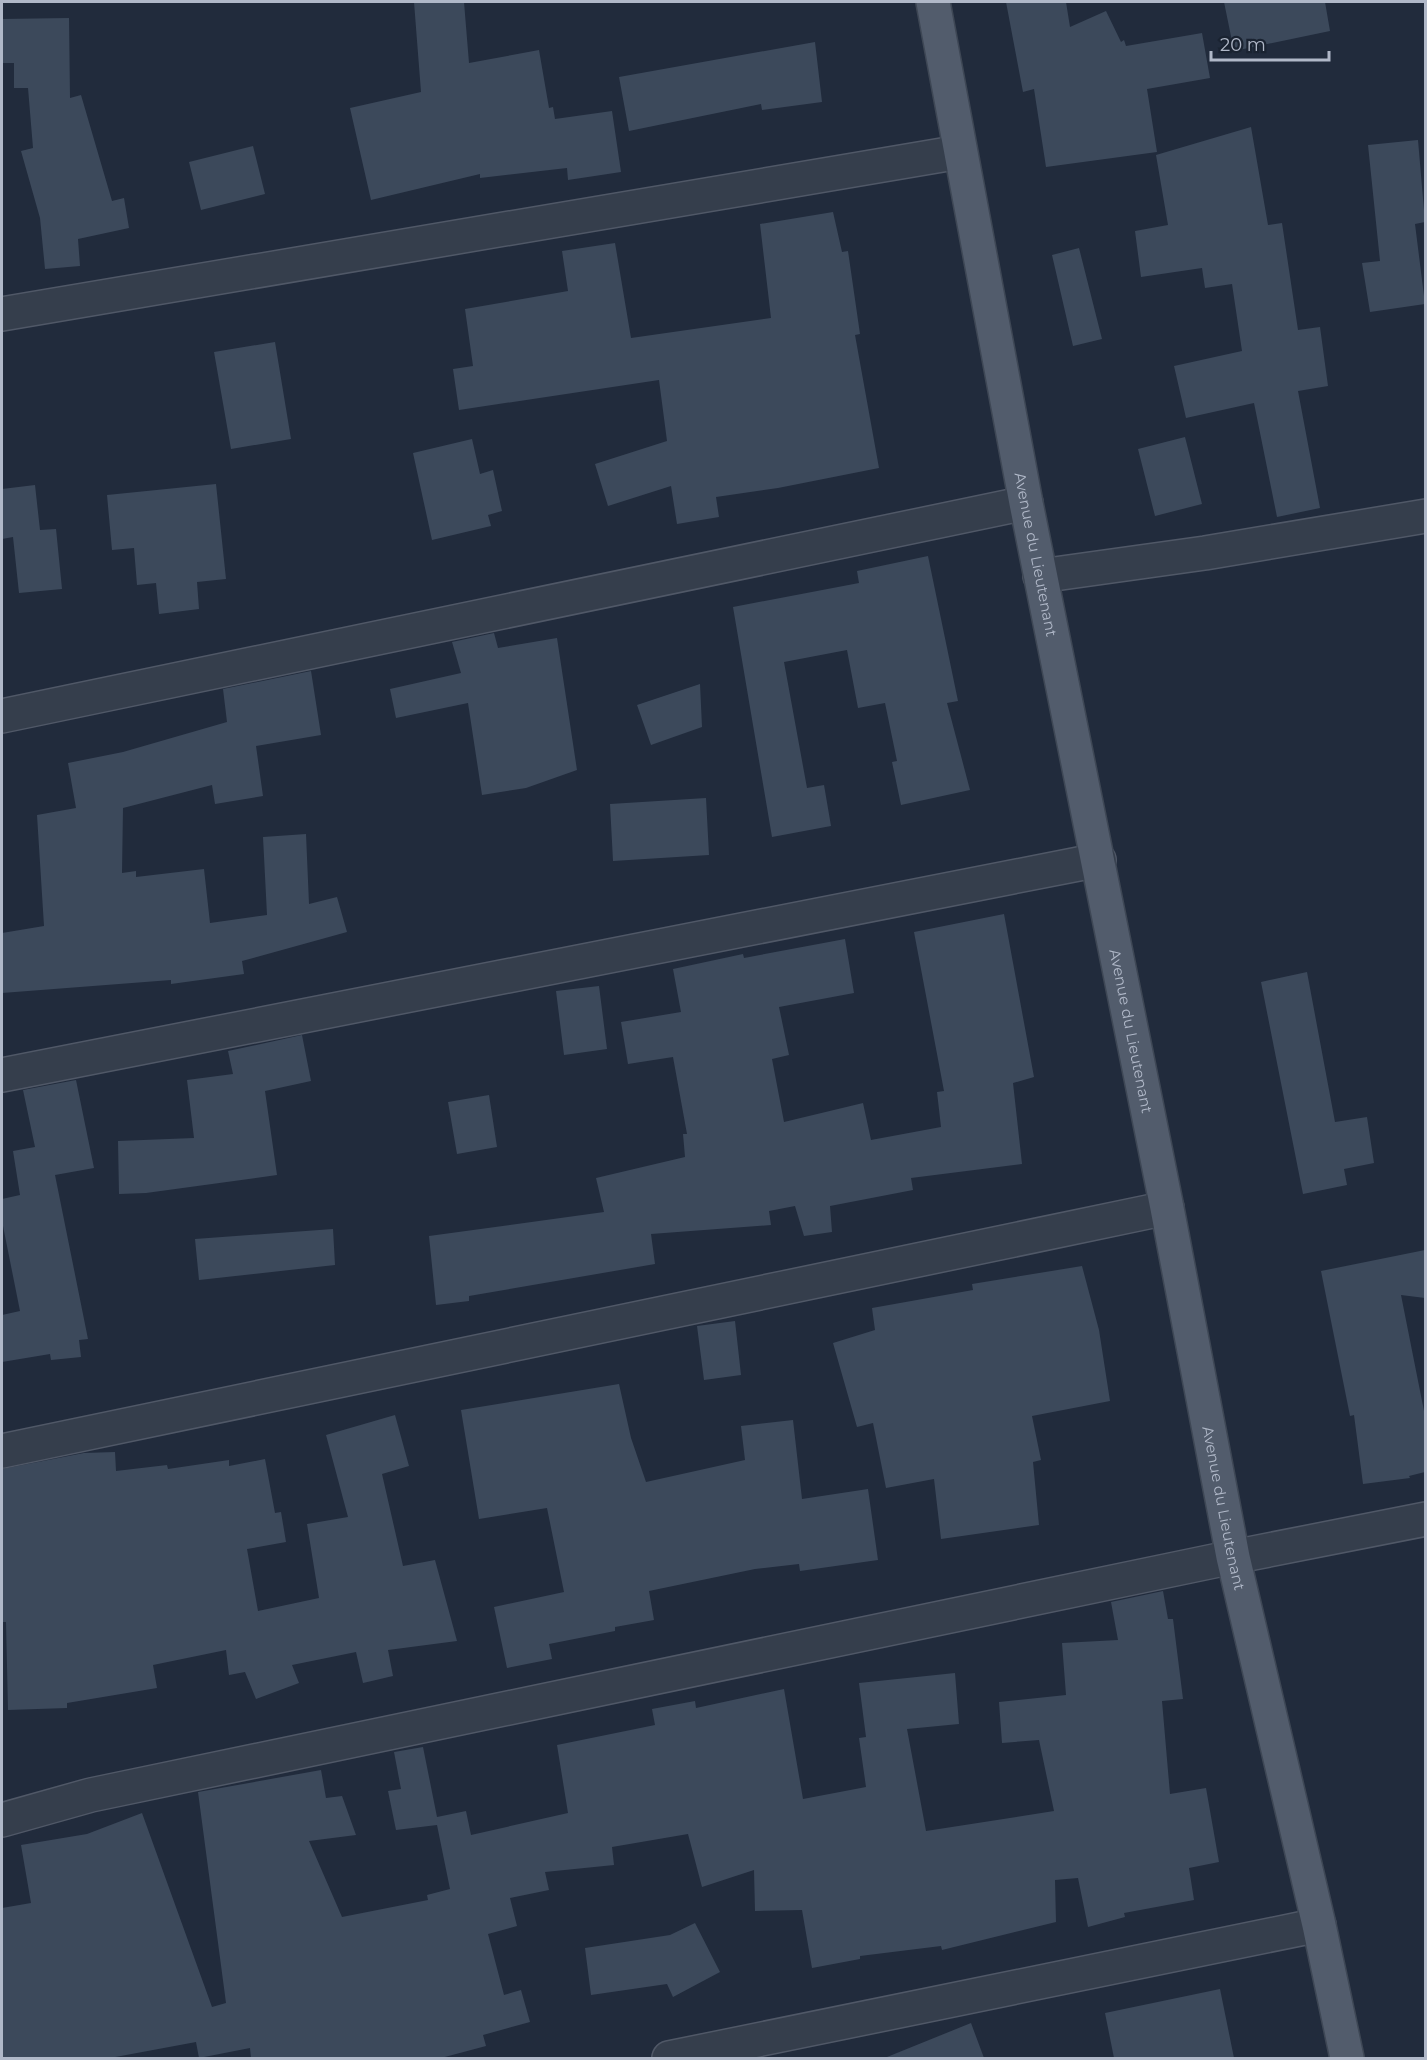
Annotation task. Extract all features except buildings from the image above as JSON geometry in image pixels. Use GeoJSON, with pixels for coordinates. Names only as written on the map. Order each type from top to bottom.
{"type":"FeatureCollection","features":[{"type":"Feature","properties":{"kind":"main road","name":"Avenue du Lieutenant"},"geometry":{"type":"LineString","coordinates":[[933,2],[1040,576],[1099,860],[1233,1557],[1319,1925],[1347,2058]]}},
{"type":"Feature","properties":{"kind":"street"},"geometry":{"type":"LineString","coordinates":[[2,314],[960,152]]}},
{"type":"Feature","properties":{"kind":"street"},"geometry":{"type":"LineString","coordinates":[[2,716],[1026,503]]}},
{"type":"Feature","properties":{"kind":"street"},"geometry":{"type":"LineString","coordinates":[[1040,576],[1205,553],[1425,516]]}},
{"type":"Feature","properties":{"kind":"street"},"geometry":{"type":"LineString","coordinates":[[2,1075],[1099,860]]}},
{"type":"Feature","properties":{"kind":"street"},"geometry":{"type":"LineString","coordinates":[[2,1451],[1167,1208]]}},
{"type":"Feature","properties":{"kind":"street"},"geometry":{"type":"LineString","coordinates":[[2,1820],[103,1793],[1425,1519]]}},
{"type":"Feature","properties":{"kind":"street"},"geometry":{"type":"LineString","coordinates":[[669,2058],[1319,1925]]}}]}
